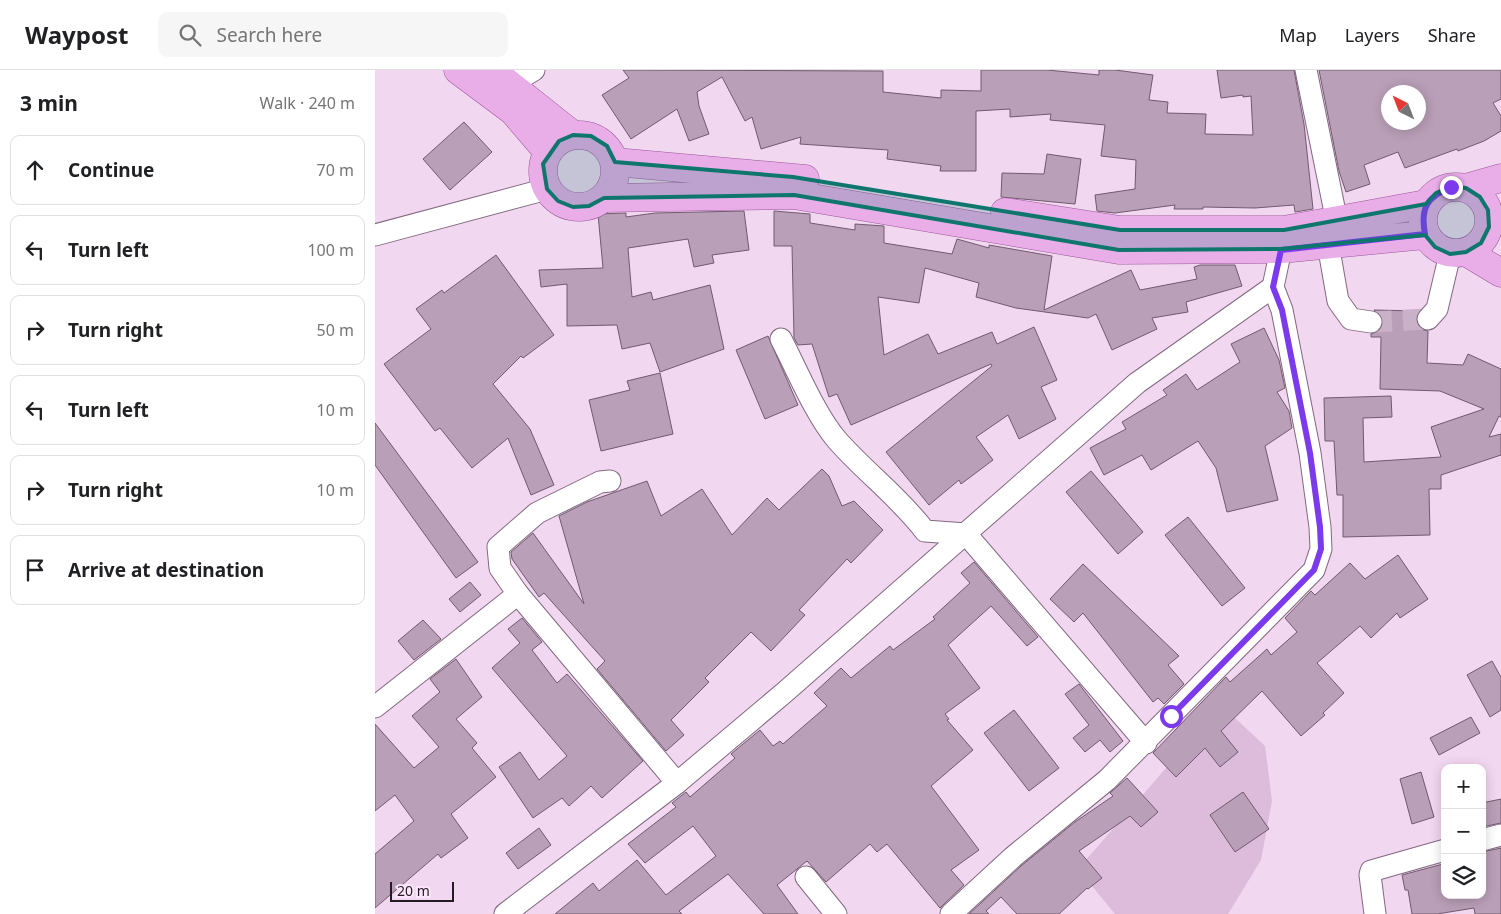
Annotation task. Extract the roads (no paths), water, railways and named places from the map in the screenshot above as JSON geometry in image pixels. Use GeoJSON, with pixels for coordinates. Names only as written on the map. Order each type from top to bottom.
{"type":"FeatureCollection","features":[{"type":"Feature","properties":{"kind":"main road"},"geometry":{"type":"LineString","coordinates":[[458,70],[513,111],[548,152]]}},
{"type":"Feature","properties":{"kind":"main road"},"geometry":{"type":"LineString","coordinates":[[501,77],[573,135]]}},
{"type":"Feature","properties":{"kind":"main road"},"geometry":{"type":"LineString","coordinates":[[604,198],[614,182],[615,162],[607,146],[591,136],[573,135],[559,141],[548,152],[543,164],[543,177],[547,189],[558,201],[573,207],[589,206],[604,198],[794,194],[1119,250],[1281,250],[1426,204],[1437,193],[1451,187],[1466,188],[1501,178]]}},
{"type":"Feature","properties":{"kind":"main road"},"geometry":{"type":"LineString","coordinates":[[615,162],[739,175],[793,177],[1120,230],[1284,230],[1332,233],[1425,234]]}},
{"type":"Feature","properties":{"kind":"main road"},"geometry":{"type":"LineString","coordinates":[[1458,253],[1481,243],[1495,233],[1488,210],[1480,197],[1466,188]]}},
{"type":"Feature","properties":{"kind":"main road"},"geometry":{"type":"LineString","coordinates":[[1426,204],[1422,219],[1425,234],[1435,247],[1458,253],[1501,273]]}},
{"type":"Feature","properties":{"kind":"street"},"geometry":{"type":"LineString","coordinates":[[501,77],[534,70]]}},
{"type":"Feature","properties":{"kind":"street"},"geometry":{"type":"LineString","coordinates":[[1306,70],[1332,233],[1337,300],[1351,319],[1371,322]]}},
{"type":"Feature","properties":{"kind":"street"},"geometry":{"type":"LineString","coordinates":[[375,235],[547,189]]}},
{"type":"Feature","properties":{"kind":"street"},"geometry":{"type":"LineString","coordinates":[[951,914],[1013,856],[1107,780],[1146,743],[1314,570],[1321,549],[1320,527],[1310,453],[1282,310],[1273,287],[1281,250]]}},
{"type":"Feature","properties":{"kind":"street"},"geometry":{"type":"LineString","coordinates":[[1428,320],[1437,309],[1458,253]]}},
{"type":"Feature","properties":{"kind":"street"},"geometry":{"type":"LineString","coordinates":[[505,914],[677,783],[785,692],[1137,383],[1273,287]]}},
{"type":"Feature","properties":{"kind":"street"},"geometry":{"type":"LineString","coordinates":[[781,339],[810,395],[836,439],[911,513],[925,531],[966,534],[1146,743]]}},
{"type":"Feature","properties":{"kind":"street"},"geometry":{"type":"LineString","coordinates":[[610,482],[600,482],[537,513],[498,548],[500,568],[518,594],[677,783]]}},
{"type":"Feature","properties":{"kind":"street"},"geometry":{"type":"LineString","coordinates":[[375,707],[518,594]]}},
{"type":"Feature","properties":{"kind":"street"},"geometry":{"type":"LineString","coordinates":[[1486,839],[1501,835]]}},
{"type":"Feature","properties":{"kind":"street"},"geometry":{"type":"LineString","coordinates":[[1375,914],[1371,871],[1441,851]]}},
{"type":"Feature","properties":{"kind":"street"},"geometry":{"type":"LineString","coordinates":[[806,877],[836,914]]}},
{"type":"Feature","properties":{"kind":"tunnel"},"geometry":{"type":"LineString","coordinates":[[1371,322],[1428,319]]}}]}
